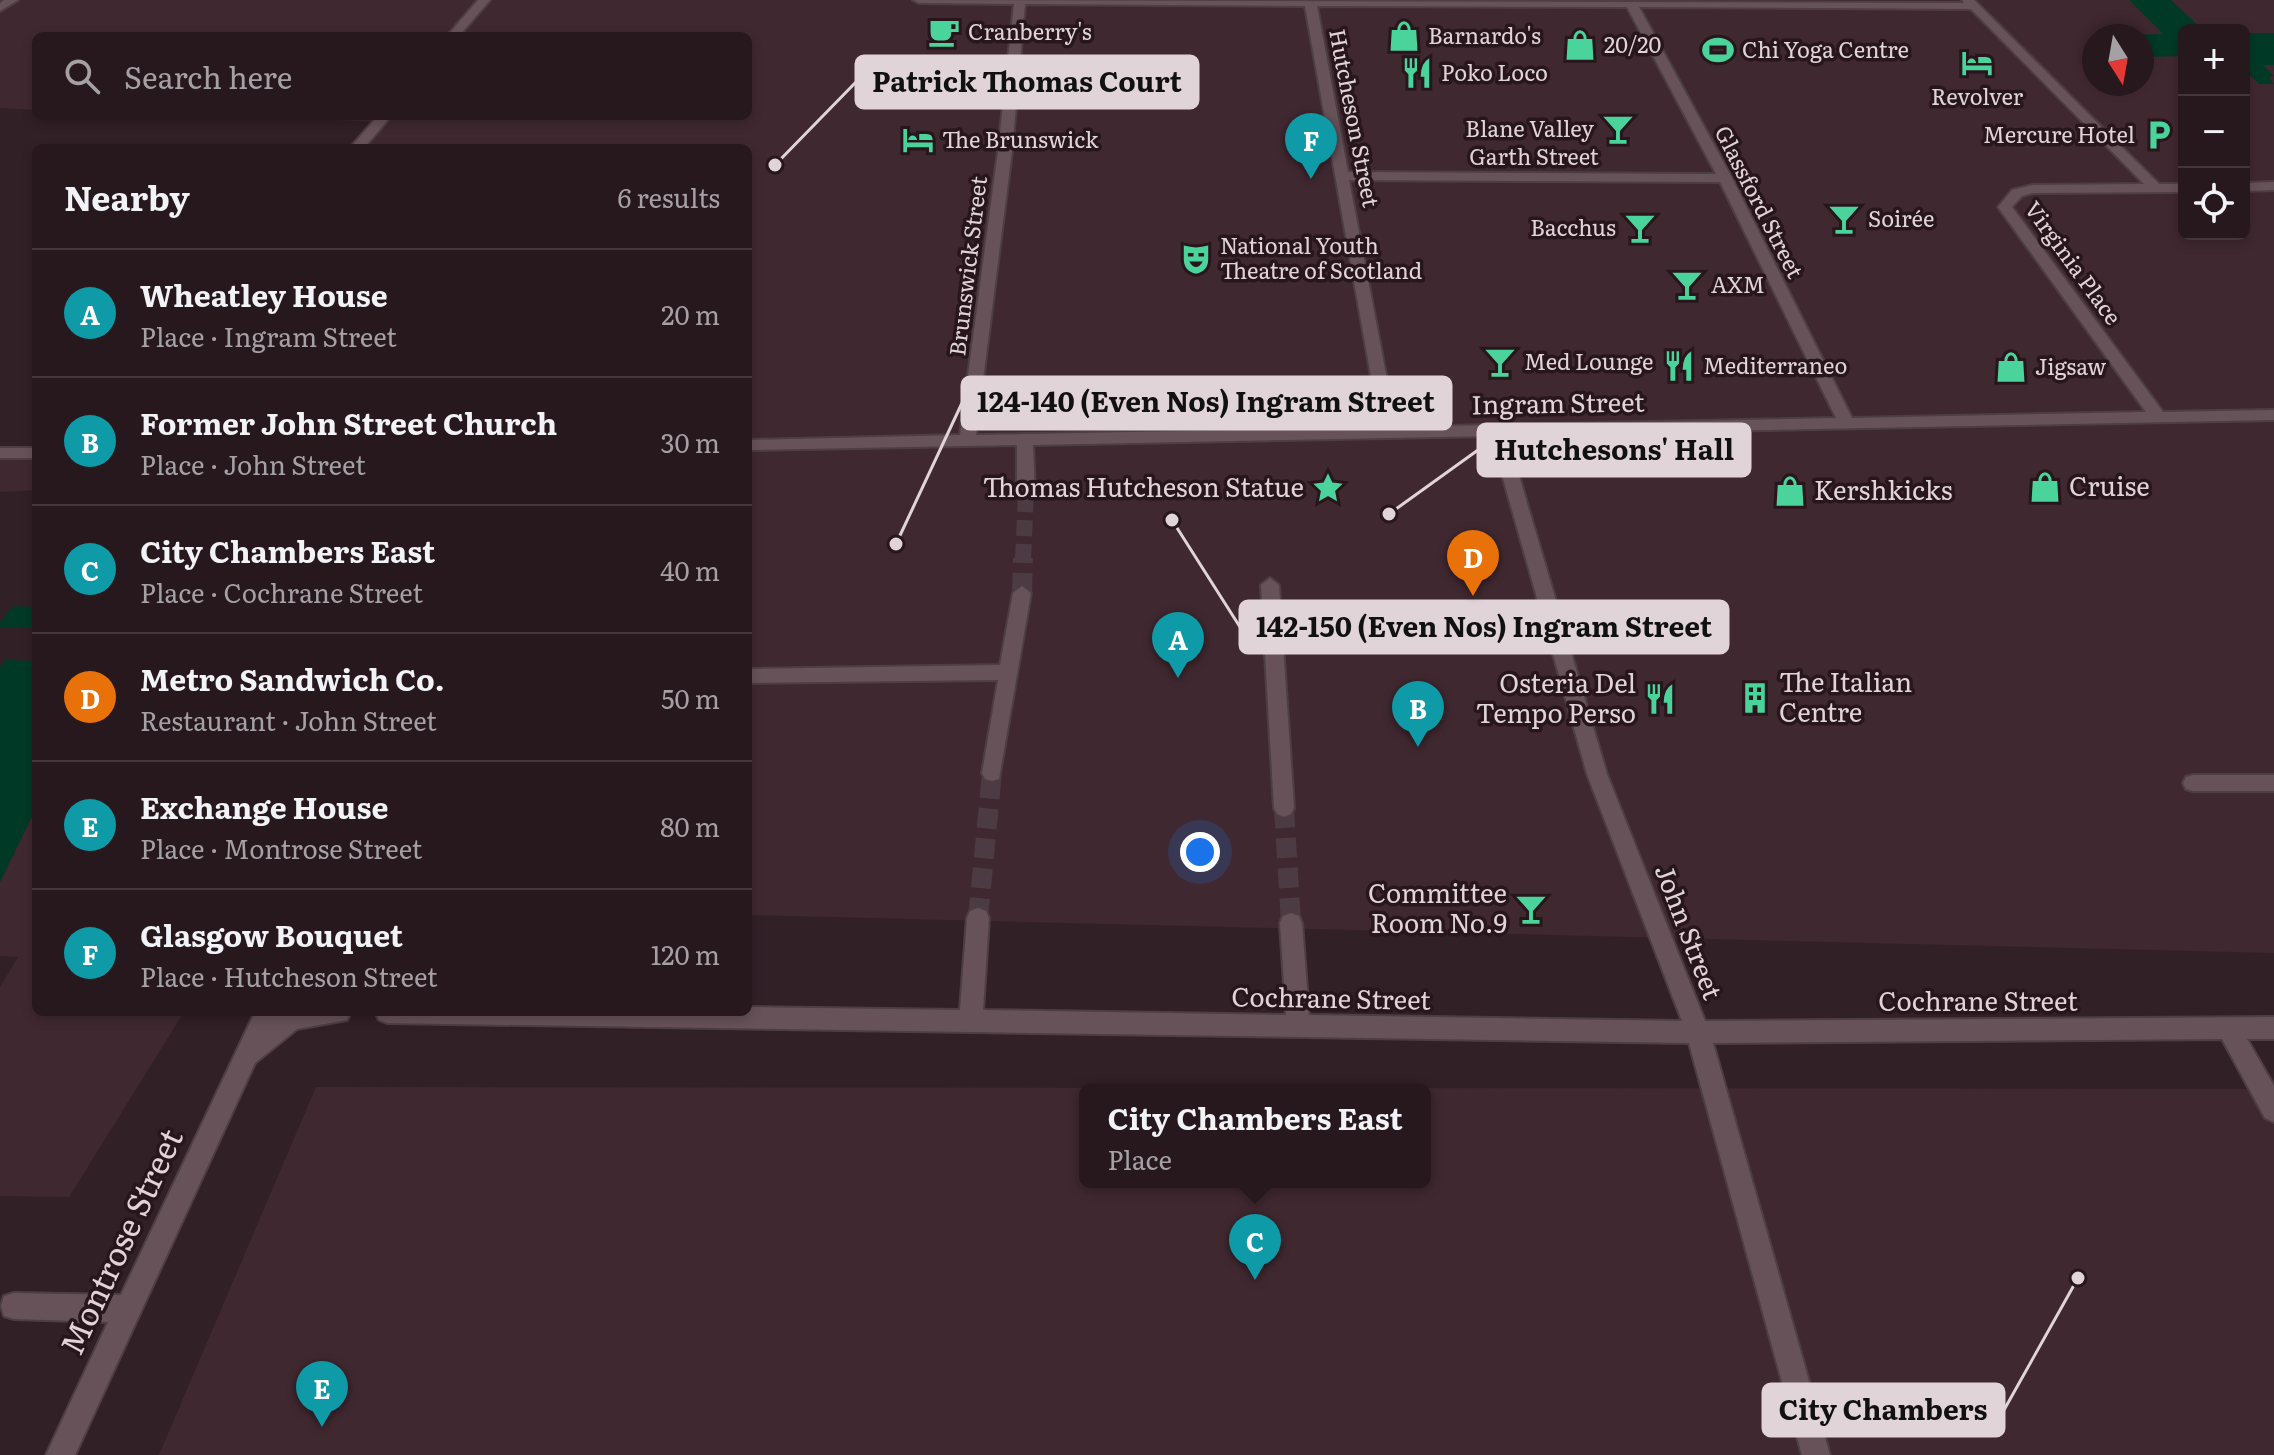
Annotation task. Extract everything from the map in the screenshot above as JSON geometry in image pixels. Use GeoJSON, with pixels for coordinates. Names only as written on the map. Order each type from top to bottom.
{"type":"FeatureCollection","features":[{"type":"Feature","properties":{"kind":"street"},"geometry":{"type":"LineString","coordinates":[[0,8],[12,0]]}},
{"type":"Feature","properties":{"kind":"street"},"geometry":{"type":"LineString","coordinates":[[456,32],[484,0]]}},
{"type":"Feature","properties":{"kind":"street"},"geometry":{"type":"LineString","coordinates":[[919,0],[1971,3],[2155,188]]}},
{"type":"Feature","properties":{"kind":"street","name":"Brunswick Street"},"geometry":{"type":"LineString","coordinates":[[967,442],[1005,151],[1020,1]]}},
{"type":"Feature","properties":{"kind":"street","name":"Hutcheson Street"},"geometry":{"type":"LineString","coordinates":[[1310,1],[1389,434]]}},
{"type":"Feature","properties":{"kind":"street","name":"Glassford Street"},"geometry":{"type":"LineString","coordinates":[[1630,2],[1725,178],[1847,425]]}},
{"type":"Feature","properties":{"kind":"street"},"geometry":{"type":"LineString","coordinates":[[360,144],[382,120]]}},
{"type":"Feature","properties":{"kind":"street","name":"Garth Street"},"geometry":{"type":"LineString","coordinates":[[1343,176],[1725,178]]}},
{"type":"Feature","properties":{"kind":"street"},"geometry":{"type":"LineString","coordinates":[[2250,187],[2274,186]]}},
{"type":"Feature","properties":{"kind":"street","name":"Virginia Place"},"geometry":{"type":"LineString","coordinates":[[2159,418],[2005,207],[2017,193],[2033,189],[2178,188]]}},
{"type":"Feature","properties":{"kind":"street","name":"Ingram Street"},"geometry":{"type":"LineString","coordinates":[[752,445],[2273,416]]}},
{"type":"Feature","properties":{"kind":"street","name":"John Street"},"geometry":{"type":"LineString","coordinates":[[1498,432],[1597,774],[1698,1032],[1816,1455]]}},
{"type":"Feature","properties":{"kind":"street"},"geometry":{"type":"LineString","coordinates":[[1025,441],[1026,493]]}},
{"type":"Feature","properties":{"kind":"street"},"geometry":{"type":"LineString","coordinates":[[0,453],[32,453]]}},
{"type":"Feature","properties":{"kind":"street"},"geometry":{"type":"LineString","coordinates":[[1270,585],[1284,808]]}},
{"type":"Feature","properties":{"kind":"street"},"geometry":{"type":"LineString","coordinates":[[992,773],[1022,593]]}},
{"type":"Feature","properties":{"kind":"street"},"geometry":{"type":"LineString","coordinates":[[752,676],[1009,672]]}},
{"type":"Feature","properties":{"kind":"street"},"geometry":{"type":"LineString","coordinates":[[2193,783],[2274,783]]}},
{"type":"Feature","properties":{"kind":"street"},"geometry":{"type":"LineString","coordinates":[[971,1020],[978,918]]}},
{"type":"Feature","properties":{"kind":"street"},"geometry":{"type":"LineString","coordinates":[[1291,923],[1298,1026]]}},
{"type":"Feature","properties":{"kind":"street","name":"Montrose Street"},"geometry":{"type":"LineString","coordinates":[[60,1455],[265,1016]]}},
{"type":"Feature","properties":{"kind":"street","name":"Montrose Street"},"geometry":{"type":"LineString","coordinates":[[246,1059],[291,1019],[312,1016]]}},
{"type":"Feature","properties":{"kind":"street","name":"Cochrane Street"},"geometry":{"type":"LineString","coordinates":[[679,1016],[1698,1032],[2274,1028]]}},
{"type":"Feature","properties":{"kind":"street"},"geometry":{"type":"LineString","coordinates":[[2227,1026],[2274,1110]]}},
{"type":"Feature","properties":{"kind":"street"},"geometry":{"type":"LineString","coordinates":[[14,1306],[129,1309]]}},
{"type":"Feature","properties":{"kind":"shaded area"},"geometry":{"type":"Polygon","coordinates":[[[0,0],[2274,0],[2274,953],[752,915],[752,144],[361,144],[379,122],[335,120],[752,120],[752,32],[32,32],[32,110],[0,108],[0,0]]]}},
{"type":"Feature","properties":{"kind":"shaded area"},"geometry":{"type":"Polygon","coordinates":[[[0,453],[32,453],[32,490],[0,492],[0,453]]]}},
{"type":"Feature","properties":{"kind":"shaded area"},"geometry":{"type":"Polygon","coordinates":[[[32,816],[32,1016],[182,1016],[69,1197],[0,1196],[0,987],[18,957],[0,956],[0,882],[32,816]]]}},
{"type":"Feature","properties":{"kind":"shaded area"},"geometry":{"type":"Polygon","coordinates":[[[316,1087],[1079,1088],[1079,1188],[1431,1188],[1431,1088],[2274,1089],[2274,1455],[159,1455],[316,1087]]]}},
{"type":"Feature","properties":{"kind":"green space"},"geometry":{"type":"Polygon","coordinates":[[[2129,0],[2171,0],[2197,24],[2178,24],[2178,56],[2154,57],[2154,34],[2163,34],[2129,0]]]}},
{"type":"Feature","properties":{"kind":"green space"},"geometry":{"type":"Polygon","coordinates":[[[2250,33],[2274,33],[2274,65],[2263,65],[2274,76],[2269,77],[2274,84],[2259,84],[2250,75],[2250,33]]]}},
{"type":"Feature","properties":{"kind":"green space"},"geometry":{"type":"Polygon","coordinates":[[[13,606],[32,607],[32,628],[0,627],[0,622],[13,606]]]}},
{"type":"Feature","properties":{"kind":"green space"},"geometry":{"type":"Polygon","coordinates":[[[5,660],[32,661],[32,816],[0,882],[0,667],[5,660]]]}},
{"type":"Feature","properties":{"kind":"tunnel"},"geometry":{"type":"LineString","coordinates":[[1023,560],[1026,493]]}},
{"type":"Feature","properties":{"kind":"tunnel"},"geometry":{"type":"LineString","coordinates":[[1022,593],[1023,558]]}},
{"type":"Feature","properties":{"kind":"tunnel"},"geometry":{"type":"LineString","coordinates":[[978,918],[992,773]]}},
{"type":"Feature","properties":{"kind":"tunnel"},"geometry":{"type":"LineString","coordinates":[[1284,808],[1291,923]]}},
{"type":"Feature","properties":{"kind":"place","name":"Cranberry's"},"geometry":{"type":"Point","coordinates":[944,32]}},
{"type":"Feature","properties":{"kind":"place","name":"Barnardo's"},"geometry":{"type":"Point","coordinates":[1404,36]}},
{"type":"Feature","properties":{"kind":"place","name":"20/20"},"geometry":{"type":"Point","coordinates":[1580,45]}},
{"type":"Feature","properties":{"kind":"place","name":"Chi Yoga Centre"},"geometry":{"type":"Point","coordinates":[1718,50]}},
{"type":"Feature","properties":{"kind":"place","name":"Revolver"},"geometry":{"type":"Point","coordinates":[1977,63]}},
{"type":"Feature","properties":{"kind":"place","name":"Poko Loco"},"geometry":{"type":"Point","coordinates":[1417,73]}},
{"type":"Feature","properties":{"kind":"place","name":"Blane Valley"},"geometry":{"type":"Point","coordinates":[1618,129]}},
{"type":"Feature","properties":{"kind":"place","name":"Mercure Hotel"},"geometry":{"type":"Point","coordinates":[2159,135]}},
{"type":"Feature","properties":{"kind":"place","name":"The Brunswick"},"geometry":{"type":"Point","coordinates":[918,140]}},
{"type":"Feature","properties":{"kind":"place","name":"Patrick Thomas Court"},"geometry":{"type":"Point","coordinates":[775,165]}},
{"type":"Feature","properties":{"kind":"place","name":"Glasgow Bouquet"},"geometry":{"type":"Point","coordinates":[1311,179]}},
{"type":"Feature","properties":{"kind":"place","name":"Soirée"},"geometry":{"type":"Point","coordinates":[1844,219]}},
{"type":"Feature","properties":{"kind":"place","name":"Bacchus"},"geometry":{"type":"Point","coordinates":[1640,228]}},
{"type":"Feature","properties":{"kind":"place","name":"National Youth Theatre of Scotland"},"geometry":{"type":"Point","coordinates":[1196,259]}},
{"type":"Feature","properties":{"kind":"place","name":"AXM"},"geometry":{"type":"Point","coordinates":[1687,285]}},
{"type":"Feature","properties":{"kind":"place","name":"Med Lounge"},"geometry":{"type":"Point","coordinates":[1500,362]}},
{"type":"Feature","properties":{"kind":"place","name":"Mediterraneo"},"geometry":{"type":"Point","coordinates":[1679,366]}},
{"type":"Feature","properties":{"kind":"place","name":"Jigsaw"},"geometry":{"type":"Point","coordinates":[2011,367]}},
{"type":"Feature","properties":{"kind":"place","name":"Cruise"},"geometry":{"type":"Point","coordinates":[2045,487]}},
{"type":"Feature","properties":{"kind":"place","name":"Thomas Hutcheson Statue"},"geometry":{"type":"Point","coordinates":[1328,488]}},
{"type":"Feature","properties":{"kind":"place","name":"Kershkicks"},"geometry":{"type":"Point","coordinates":[1790,491]}},
{"type":"Feature","properties":{"kind":"place","name":"Hutchesons' Hall"},"geometry":{"type":"Point","coordinates":[1389,514]}},
{"type":"Feature","properties":{"kind":"place","name":"142-150 (Even Nos) Ingram Street"},"geometry":{"type":"Point","coordinates":[1172,520]}},
{"type":"Feature","properties":{"kind":"place","name":"124-140 (Even Nos) Ingram Street"},"geometry":{"type":"Point","coordinates":[896,544]}},
{"type":"Feature","properties":{"kind":"place","name":"Metro Sandwich Co."},"geometry":{"type":"Point","coordinates":[1473,596]}},
{"type":"Feature","properties":{"kind":"place","name":"Wheatley House"},"geometry":{"type":"Point","coordinates":[1178,678]}},
{"type":"Feature","properties":{"kind":"place","name":"The Italian Centre"},"geometry":{"type":"Point","coordinates":[1755,698]}},
{"type":"Feature","properties":{"kind":"place","name":"Osteria Del Tempo Perso"},"geometry":{"type":"Point","coordinates":[1660,699]}},
{"type":"Feature","properties":{"kind":"place","name":"Former John Street Church"},"geometry":{"type":"Point","coordinates":[1418,747]}},
{"type":"Feature","properties":{"kind":"place","name":"Committee Room No.9"},"geometry":{"type":"Point","coordinates":[1531,909]}},
{"type":"Feature","properties":{"kind":"place","name":"City Chambers"},"geometry":{"type":"Point","coordinates":[2078,1278]}},
{"type":"Feature","properties":{"kind":"place","name":"City Chambers East"},"geometry":{"type":"Point","coordinates":[1255,1280]}},
{"type":"Feature","properties":{"kind":"place","name":"Exchange House"},"geometry":{"type":"Point","coordinates":[322,1427]}}]}
